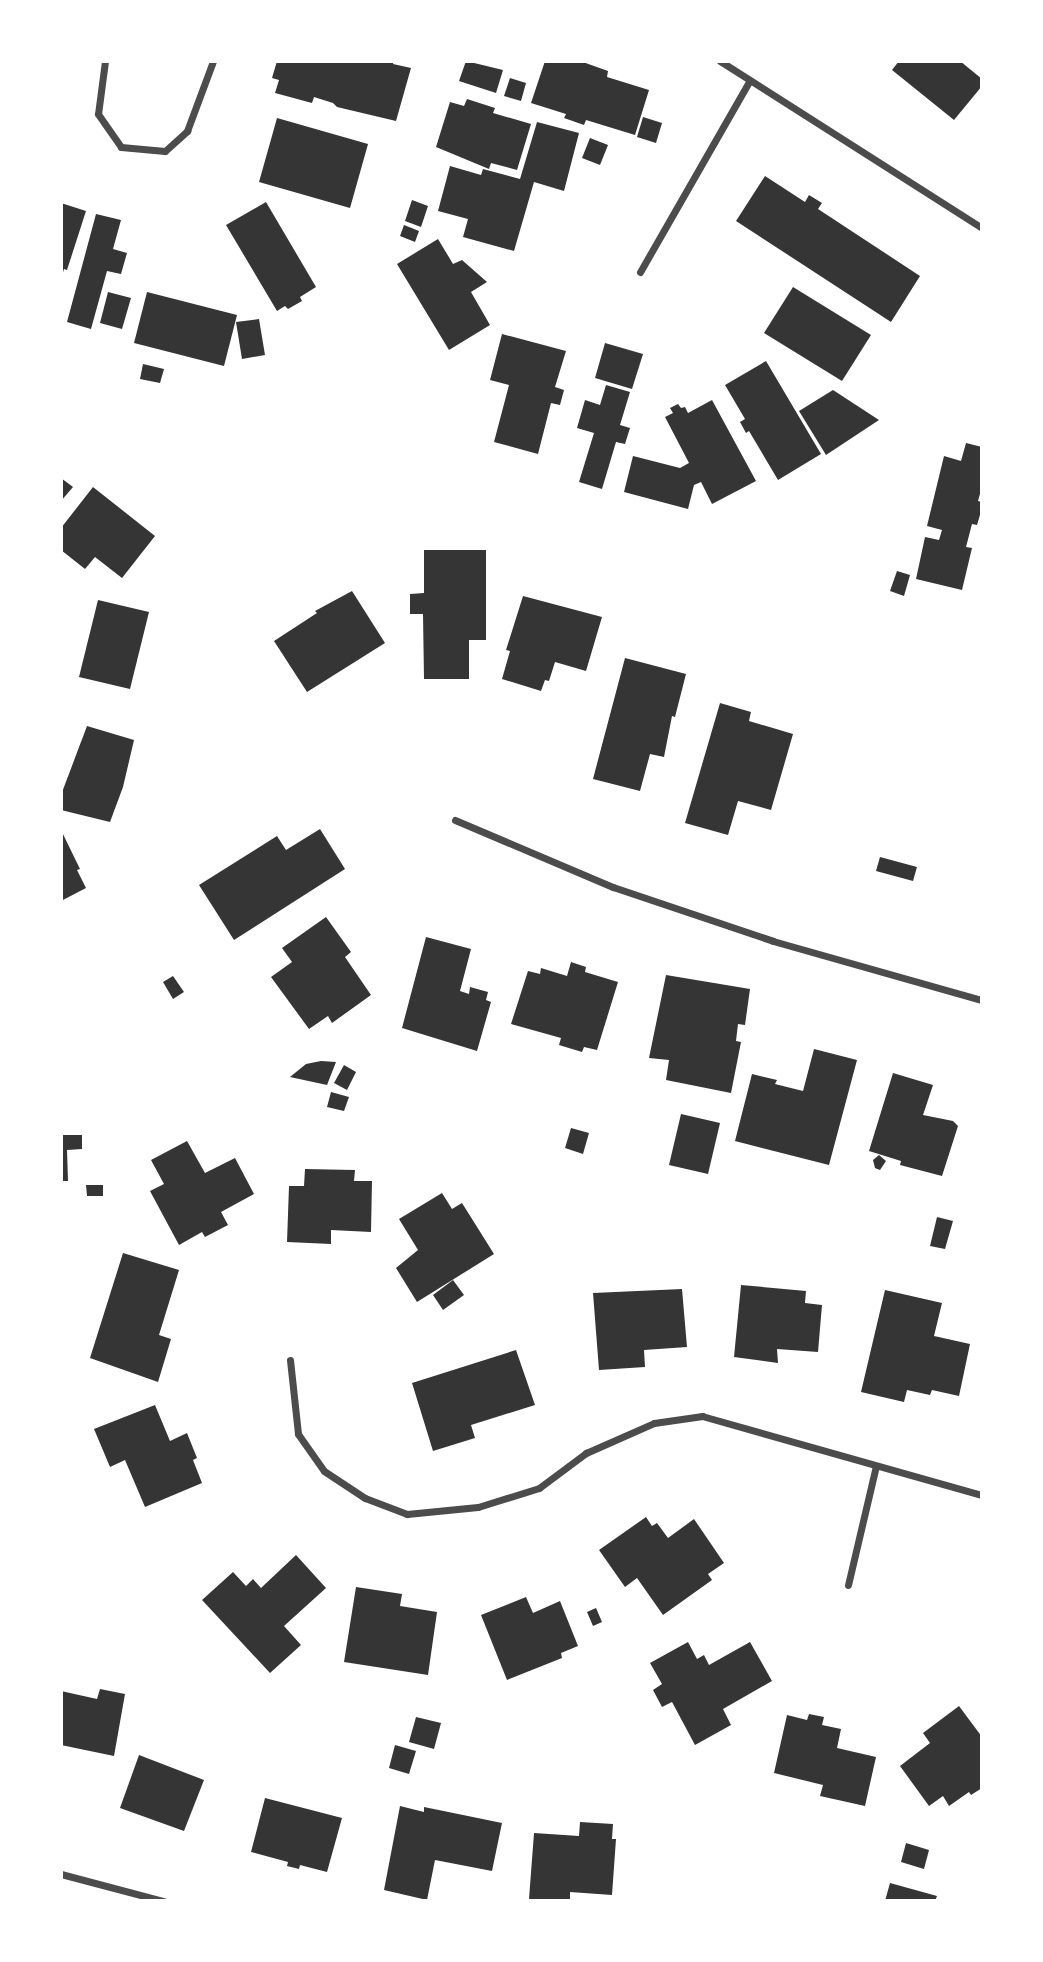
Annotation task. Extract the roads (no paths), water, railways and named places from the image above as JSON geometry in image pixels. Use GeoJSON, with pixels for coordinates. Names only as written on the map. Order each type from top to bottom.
{"type":"FeatureCollection","features":[{"type":"Feature","properties":{"kind":"street"},"geometry":{"type":"LineString","coordinates":[[105,61],[98,114],[121,147],[165,151],[187,131],[213,61]]}},
{"type":"Feature","properties":{"kind":"street"},"geometry":{"type":"LineString","coordinates":[[720,61],[982,228]]}},
{"type":"Feature","properties":{"kind":"street"},"geometry":{"type":"LineString","coordinates":[[640,272],[750,80]]}},
{"type":"Feature","properties":{"kind":"street"},"geometry":{"type":"LineString","coordinates":[[454,820],[613,887],[773,942],[982,1000]]}},
{"type":"Feature","properties":{"kind":"street"},"geometry":{"type":"LineString","coordinates":[[289,1360],[298,1434],[324,1471],[365,1498],[407,1514],[478,1507],[539,1488],[586,1453],[654,1423],[702,1416],[982,1495]]}},
{"type":"Feature","properties":{"kind":"street"},"geometry":{"type":"LineString","coordinates":[[848,1585],[876,1466]]}},
{"type":"Feature","properties":{"kind":"street"},"geometry":{"type":"LineString","coordinates":[[61,1874],[163,1901]]}}]}
